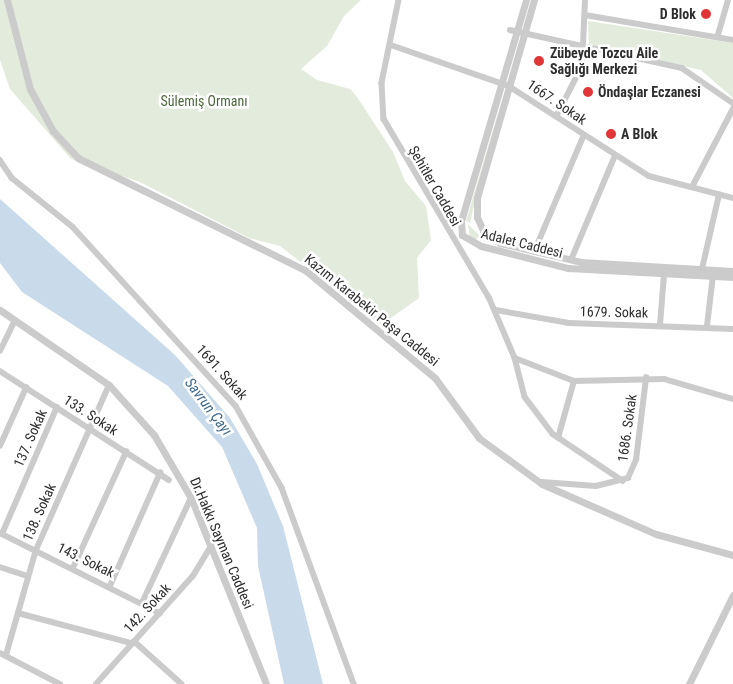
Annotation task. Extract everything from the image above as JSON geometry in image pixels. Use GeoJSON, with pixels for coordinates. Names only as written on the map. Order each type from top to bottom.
{"type":"FeatureCollection","features":[{"type":"Feature","properties":{"kind":"street","name":"Kazım Karabekir Paşa Caddesi"},"geometry":{"type":"LineString","coordinates":[[7,0],[30,89],[69,150],[96,169],[137,184],[201,222],[276,252],[306,270],[435,378],[479,438],[538,481],[656,534],[733,555]]}},
{"type":"Feature","properties":{"kind":"street","name":"Şehitler Caddesi"},"geometry":{"type":"LineString","coordinates":[[399,0],[381,91],[387,127],[496,310],[515,358],[525,397],[558,438],[623,481]]}},
{"type":"Feature","properties":{"kind":"street"},"geometry":{"type":"LineString","coordinates":[[526,0],[479,192],[477,217],[494,241],[572,260],[733,270]]}},
{"type":"Feature","properties":{"kind":"street"},"geometry":{"type":"LineString","coordinates":[[517,32],[534,0]]}},
{"type":"Feature","properties":{"kind":"street"},"geometry":{"type":"LineString","coordinates":[[557,115],[578,76],[585,48],[585,0]]}},
{"type":"Feature","properties":{"kind":"street"},"geometry":{"type":"LineString","coordinates":[[718,35],[728,0]]}},
{"type":"Feature","properties":{"kind":"street"},"geometry":{"type":"LineString","coordinates":[[585,16],[663,31],[718,35],[733,40]]}},
{"type":"Feature","properties":{"kind":"street"},"geometry":{"type":"LineString","coordinates":[[517,32],[682,68],[733,103]]}},
{"type":"Feature","properties":{"kind":"street","name":"1667. Sokak"},"geometry":{"type":"LineString","coordinates":[[391,45],[506,84],[557,115],[614,158],[649,176],[733,198]]}},
{"type":"Feature","properties":{"kind":"street","name":"Adalet Caddesi"},"geometry":{"type":"LineString","coordinates":[[506,84],[461,220],[462,235],[481,246],[568,268],[664,275],[733,277]]}},
{"type":"Feature","properties":{"kind":"street"},"geometry":{"type":"LineString","coordinates":[[692,188],[733,109]]}},
{"type":"Feature","properties":{"kind":"street"},"geometry":{"type":"LineString","coordinates":[[534,252],[584,135]]}},
{"type":"Feature","properties":{"kind":"street"},"geometry":{"type":"LineString","coordinates":[[572,260],[614,158]]}},
{"type":"Feature","properties":{"kind":"street","name":"1691. Sokak"},"geometry":{"type":"LineString","coordinates":[[0,160],[12,178],[73,227],[236,406],[282,488],[354,684]]}},
{"type":"Feature","properties":{"kind":"street"},"geometry":{"type":"LineString","coordinates":[[702,269],[720,194]]}},
{"type":"Feature","properties":{"kind":"street"},"geometry":{"type":"LineString","coordinates":[[660,325],[664,275]]}},
{"type":"Feature","properties":{"kind":"street"},"geometry":{"type":"LineString","coordinates":[[707,326],[713,276]]}},
{"type":"Feature","properties":{"kind":"street","name":"Dr.Hakkı Sayman Caddesi"},"geometry":{"type":"LineString","coordinates":[[0,310],[109,385],[154,435],[192,498],[266,684]]}},
{"type":"Feature","properties":{"kind":"street","name":"1679. Sokak"},"geometry":{"type":"LineString","coordinates":[[496,310],[569,323],[707,326],[733,329]]}},
{"type":"Feature","properties":{"kind":"street"},"geometry":{"type":"LineString","coordinates":[[0,351],[15,320]]}},
{"type":"Feature","properties":{"kind":"street"},"geometry":{"type":"LineString","coordinates":[[515,358],[574,380],[646,378],[678,382],[733,399]]}},
{"type":"Feature","properties":{"kind":"street","name":"133. Sokak"},"geometry":{"type":"LineString","coordinates":[[0,371],[169,480]]}},
{"type":"Feature","properties":{"kind":"street","name":"1686. Sokak"},"geometry":{"type":"LineString","coordinates":[[538,481],[585,486],[623,481],[636,460],[646,378]]}},
{"type":"Feature","properties":{"kind":"street"},"geometry":{"type":"LineString","coordinates":[[558,438],[574,380]]}},
{"type":"Feature","properties":{"kind":"street","name":"138. Sokak"},"geometry":{"type":"LineString","coordinates":[[3,654],[18,613],[36,550],[109,385]]}},
{"type":"Feature","properties":{"kind":"street"},"geometry":{"type":"LineString","coordinates":[[0,446],[26,388]]}},
{"type":"Feature","properties":{"kind":"street","name":"137. Sokak"},"geometry":{"type":"LineString","coordinates":[[1,534],[57,407]]}},
{"type":"Feature","properties":{"kind":"street"},"geometry":{"type":"LineString","coordinates":[[73,568],[126,452]]}},
{"type":"Feature","properties":{"kind":"street"},"geometry":{"type":"LineString","coordinates":[[110,586],[160,473]]}},
{"type":"Feature","properties":{"kind":"street"},"geometry":{"type":"LineString","coordinates":[[142,603],[192,498]]}},
{"type":"Feature","properties":{"kind":"street","name":"143. Sokak"},"geometry":{"type":"LineString","coordinates":[[1,534],[160,612]]}},
{"type":"Feature","properties":{"kind":"street","name":"142. Sokak"},"geometry":{"type":"LineString","coordinates":[[96,684],[197,570],[210,546]]}},
{"type":"Feature","properties":{"kind":"street"},"geometry":{"type":"LineString","coordinates":[[0,567],[28,576]]}},
{"type":"Feature","properties":{"kind":"street"},"geometry":{"type":"LineString","coordinates":[[689,684],[733,595]]}},
{"type":"Feature","properties":{"kind":"street"},"geometry":{"type":"LineString","coordinates":[[18,613],[132,642],[182,684]]}},
{"type":"Feature","properties":{"kind":"street"},"geometry":{"type":"LineString","coordinates":[[3,654],[60,684]]}},
{"type":"Feature","properties":{"kind":"green space","name":"Sülemiş Ormanı"},"geometry":{"type":"Polygon","coordinates":[[[0,0],[361,0],[344,16],[327,46],[301,69],[317,80],[350,89],[393,152],[405,181],[426,206],[431,240],[417,258],[419,298],[381,325],[280,246],[249,238],[140,182],[71,159],[10,89],[0,60],[0,0]]]}},
{"type":"Feature","properties":{"kind":"green space"},"geometry":{"type":"Polygon","coordinates":[[[588,21],[733,43],[733,98],[701,70],[589,45],[588,21]]]}},
{"type":"Feature","properties":{"kind":"green space"},"geometry":{"type":"Polygon","coordinates":[[[502,99],[480,179],[470,223],[466,221],[502,99]]]}},
{"type":"Feature","properties":{"kind":"green space"},"geometry":{"type":"Polygon","coordinates":[[[468,224],[486,242],[470,238],[468,224]]]}},
{"type":"Feature","properties":{"kind":"water","name":"Savrun Çayı"},"geometry":{"type":"Polygon","coordinates":[[[0,199],[175,355],[230,418],[257,464],[283,526],[323,684],[284,684],[258,566],[257,528],[222,447],[168,386],[22,292],[0,263],[0,199]]]}},
{"type":"Feature","properties":{"kind":"place","name":"D Blok"},"geometry":{"type":"Point","coordinates":[706,14]}},
{"type":"Feature","properties":{"kind":"place","name":"Zübeyde Tozcu Aile Sağlığı Merkezi"},"geometry":{"type":"Point","coordinates":[539,61]}},
{"type":"Feature","properties":{"kind":"place","name":"Öndaşlar Eczanesi"},"geometry":{"type":"Point","coordinates":[588,92]}},
{"type":"Feature","properties":{"kind":"place","name":"A Blok"},"geometry":{"type":"Point","coordinates":[611,134]}}]}
